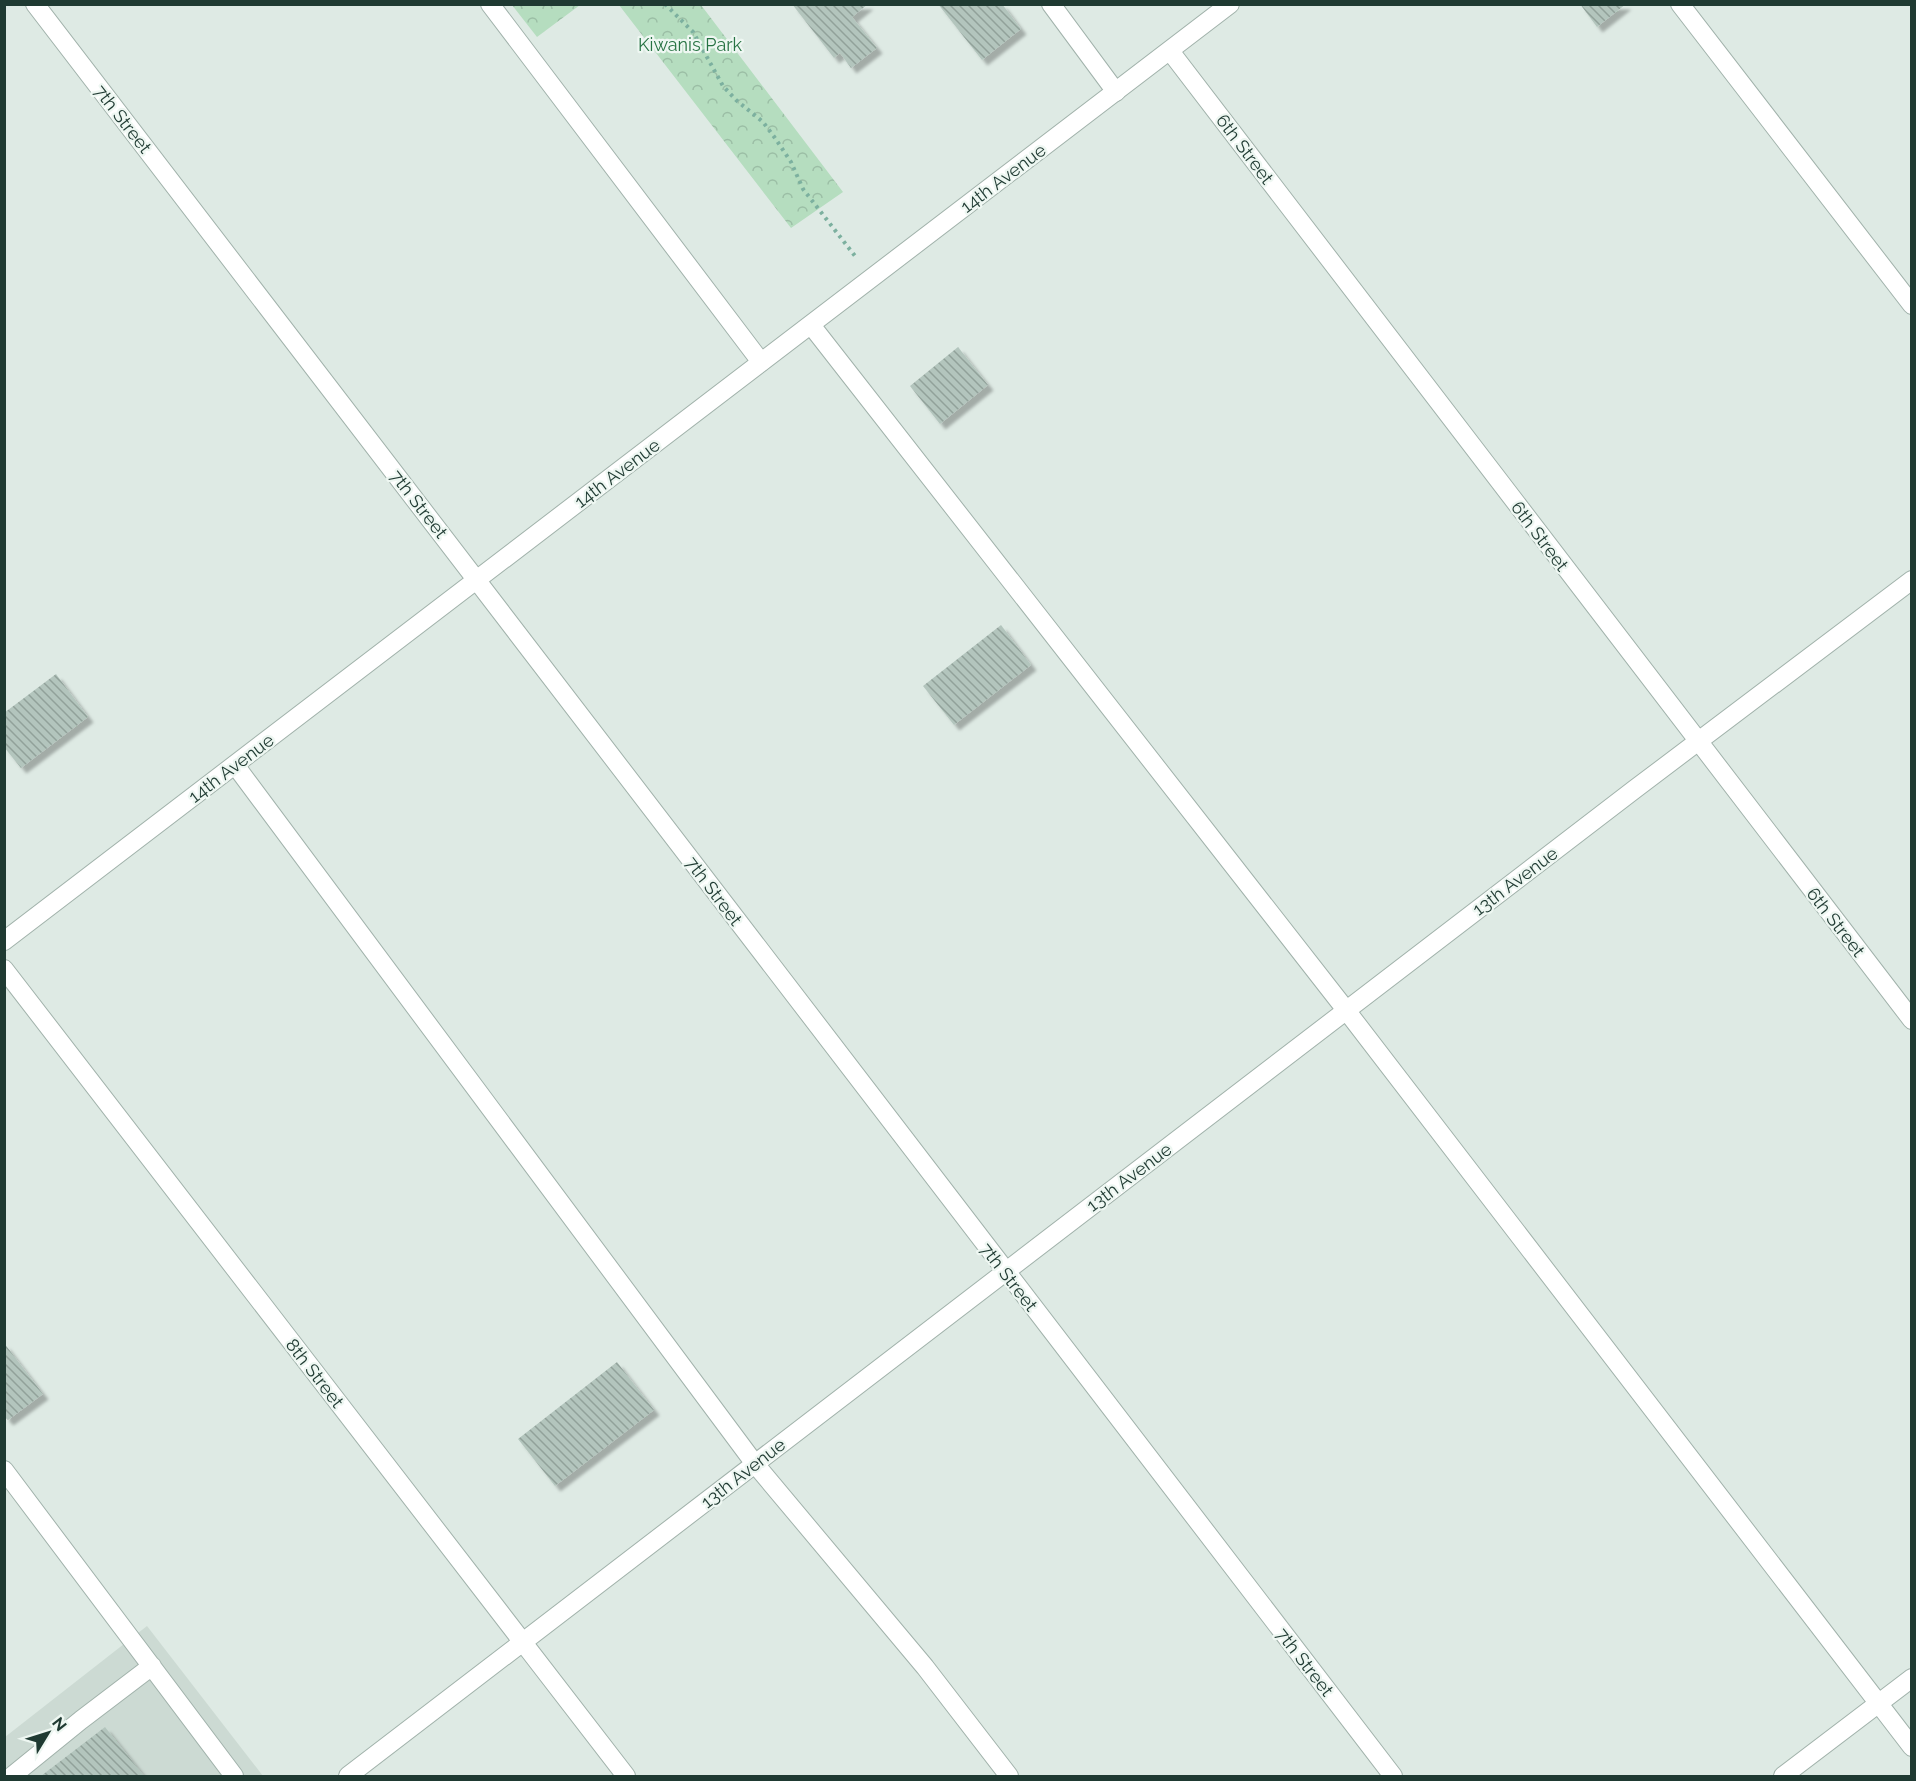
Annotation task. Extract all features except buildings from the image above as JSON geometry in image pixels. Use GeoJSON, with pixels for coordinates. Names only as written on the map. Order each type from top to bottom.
{"type":"FeatureCollection","features":[{"type":"Feature","properties":{"kind":"street","name":"7th Street"},"geometry":{"type":"LineString","coordinates":[[35,4],[1394,1776]]}},
{"type":"Feature","properties":{"kind":"street"},"geometry":{"type":"LineString","coordinates":[[490,4],[761,362]]}},
{"type":"Feature","properties":{"kind":"street"},"geometry":{"type":"LineString","coordinates":[[1051,4],[1116,92]]}},
{"type":"Feature","properties":{"kind":"street","name":"14th Avenue"},"geometry":{"type":"LineString","coordinates":[[4,941],[1230,4]]}},
{"type":"Feature","properties":{"kind":"street"},"geometry":{"type":"LineString","coordinates":[[1680,4],[1911,305]]}},
{"type":"Feature","properties":{"kind":"street","name":"6th Street"},"geometry":{"type":"LineString","coordinates":[[1170,51],[1911,1020]]}},
{"type":"Feature","properties":{"kind":"street"},"geometry":{"type":"LineString","coordinates":[[811,325],[1346,1010],[1911,1747]]}},
{"type":"Feature","properties":{"kind":"street","name":"13th Avenue"},"geometry":{"type":"LineString","coordinates":[[348,1776],[1697,741],[1911,580]]}},
{"type":"Feature","properties":{"kind":"street"},"geometry":{"type":"LineString","coordinates":[[235,765],[755,1464],[925,1666],[1009,1776]]}},
{"type":"Feature","properties":{"kind":"street","name":"8th Street"},"geometry":{"type":"LineString","coordinates":[[4,969],[626,1776]]}},
{"type":"Feature","properties":{"kind":"street"},"geometry":{"type":"LineString","coordinates":[[4,1470],[234,1776]]}},
{"type":"Feature","properties":{"kind":"street"},"geometry":{"type":"LineString","coordinates":[[12,1776],[152,1666]]}},
{"type":"Feature","properties":{"kind":"street"},"geometry":{"type":"LineString","coordinates":[[1783,1776],[1911,1678]]}},
{"type":"Feature","properties":{"kind":"path"},"geometry":{"type":"LineString","coordinates":[[665,4],[693,32],[723,86],[763,122],[791,162],[803,189],[872,278]]}},
{"type":"Feature","properties":{"kind":"shaded area"},"geometry":{"type":"Polygon","coordinates":[[[147,1626],[263,1776],[5,1776],[5,1737],[147,1626]]]}},
{"type":"Feature","properties":{"kind":"green space"},"geometry":{"type":"Polygon","coordinates":[[[512,5],[580,5],[537,37],[512,5]]]}},
{"type":"Feature","properties":{"kind":"green space","name":"Kiwanis Park"},"geometry":{"type":"Polygon","coordinates":[[[619,5],[701,5],[843,192],[791,228],[619,5]]]}}]}
